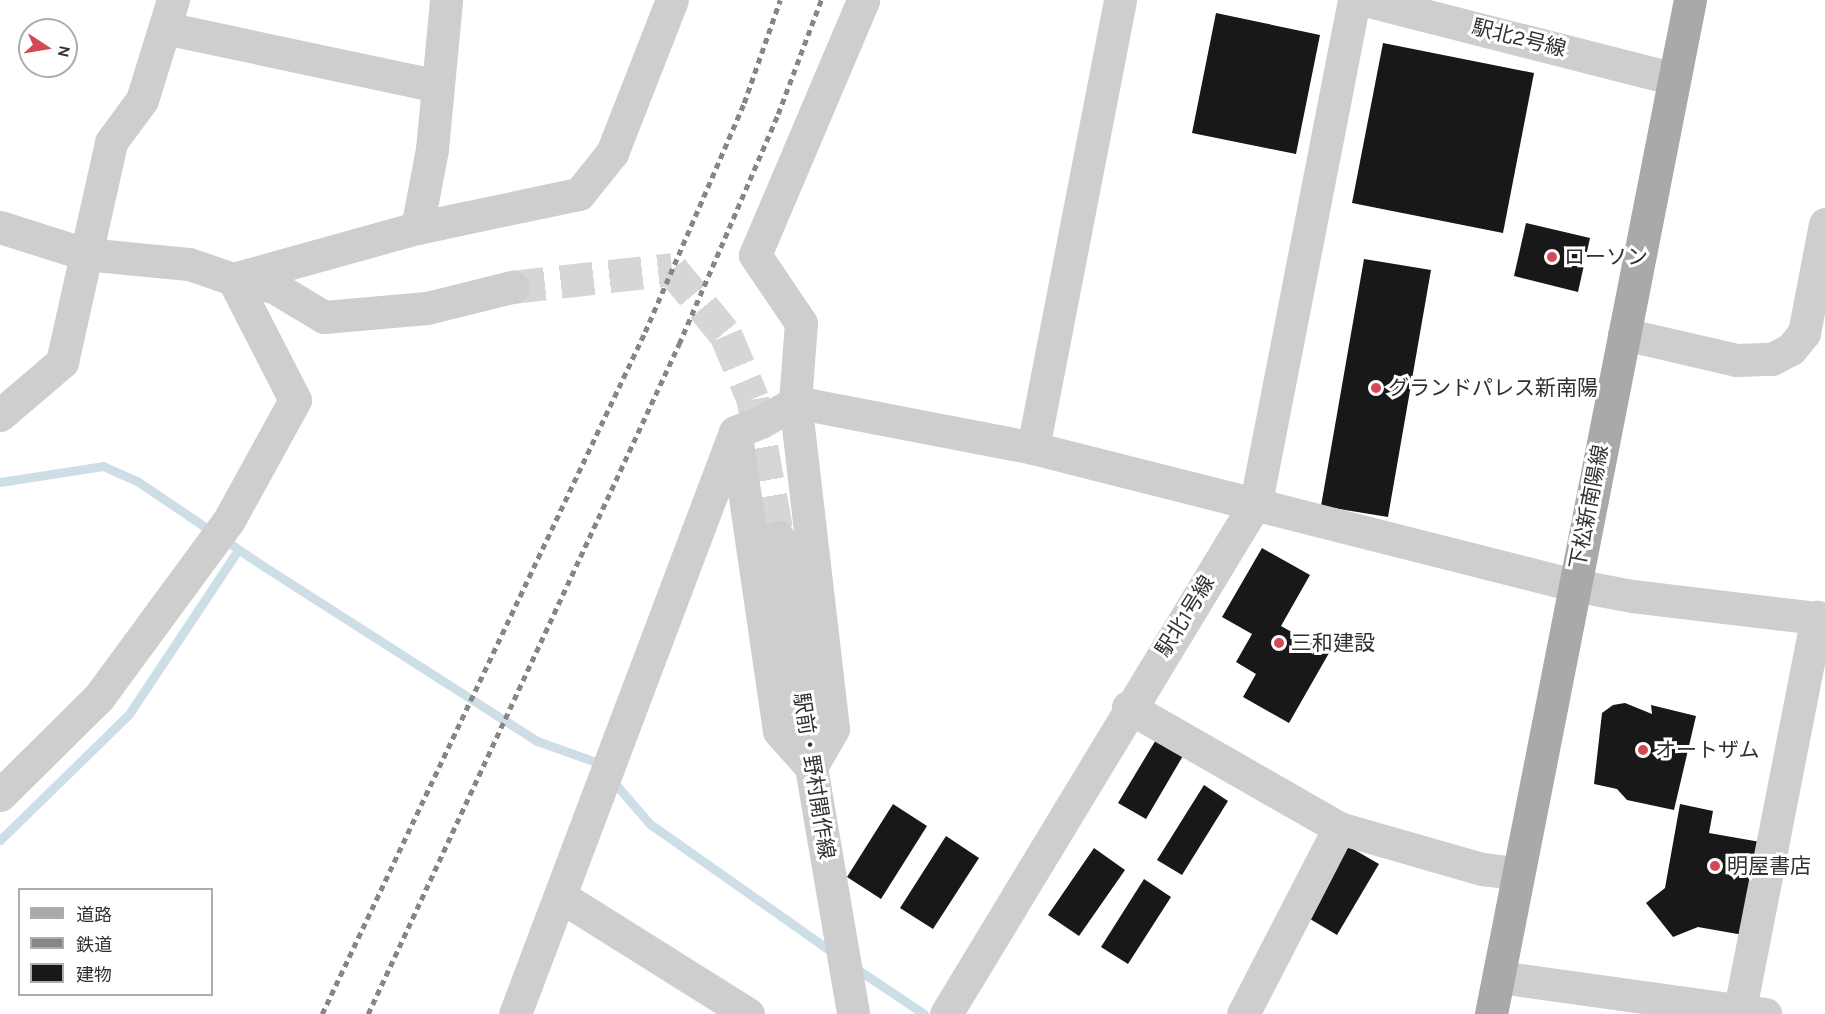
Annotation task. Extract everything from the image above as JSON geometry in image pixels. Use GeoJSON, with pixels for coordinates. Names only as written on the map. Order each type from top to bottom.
{"type":"FeatureCollection","features":[{"type":"Feature","properties":{"kind":"main road","name":"下松新南陽線"},"geometry":{"type":"LineString","coordinates":[[1491,1014],[1516,873],[1624,334],[1672,78],[1690,0]]}},
{"type":"Feature","properties":{"kind":"street"},"geometry":{"type":"LineString","coordinates":[[417,228],[432,149],[446,0]]}},
{"type":"Feature","properties":{"kind":"street"},"geometry":{"type":"LineString","coordinates":[[233,279],[417,228],[579,194],[612,153],[672,0]]}},
{"type":"Feature","properties":{"kind":"street"},"geometry":{"type":"LineString","coordinates":[[735,432],[779,731],[811,767],[833,729],[795,402],[801,323],[755,255],[863,0]]}},
{"type":"Feature","properties":{"kind":"street"},"geometry":{"type":"LineString","coordinates":[[1033,448],[1120,0]]}},
{"type":"Feature","properties":{"kind":"street"},"geometry":{"type":"LineString","coordinates":[[1256,501],[1353,0]]}},
{"type":"Feature","properties":{"kind":"street","name":"駅北2号線"},"geometry":{"type":"LineString","coordinates":[[1365,0],[1672,78]]}},
{"type":"Feature","properties":{"kind":"street"},"geometry":{"type":"LineString","coordinates":[[0,415],[62,362],[111,142],[142,100],[169,14],[438,86]]}},
{"type":"Feature","properties":{"kind":"street"},"geometry":{"type":"LineString","coordinates":[[1624,334],[1737,360],[1772,359],[1791,349],[1804,333],[1825,224]]}},
{"type":"Feature","properties":{"kind":"street"},"geometry":{"type":"LineString","coordinates":[[0,227],[85,254],[189,264],[233,279],[274,287],[324,317],[427,308],[512,287]]}},
{"type":"Feature","properties":{"kind":"street"},"geometry":{"type":"LineString","coordinates":[[0,795],[99,697],[229,520],[295,400],[233,279]]}},
{"type":"Feature","properties":{"kind":"street"},"geometry":{"type":"LineString","coordinates":[[515,1014],[735,432],[795,402],[1033,448],[1256,501],[1574,585],[1632,596],[1821,618],[1748,1012],[1498,977]]}},
{"type":"Feature","properties":{"kind":"street","name":"駅北1号線"},"geometry":{"type":"LineString","coordinates":[[954,1011],[1128,707],[1256,501]]}},
{"type":"Feature","properties":{"kind":"street","name":"駅前・野村開作線"},"geometry":{"type":"LineString","coordinates":[[778,537],[811,767],[853,1014]]}},
{"type":"Feature","properties":{"kind":"street"},"geometry":{"type":"LineString","coordinates":[[1128,707],[1339,828],[1482,869],[1516,873]]}},
{"type":"Feature","properties":{"kind":"street"},"geometry":{"type":"LineString","coordinates":[[1243,1014],[1339,828]]}},
{"type":"Feature","properties":{"kind":"street"},"geometry":{"type":"LineString","coordinates":[[560,896],[748,1014]]}},
{"type":"Feature","properties":{"kind":"building"},"geometry":{"type":"Polygon","coordinates":[[[1216,13],[1320,35],[1296,154],[1192,133],[1216,13]]]}},
{"type":"Feature","properties":{"kind":"building"},"geometry":{"type":"Polygon","coordinates":[[[1383,43],[1534,73],[1503,233],[1352,203],[1383,43]]]}},
{"type":"Feature","properties":{"kind":"building","name":"ローソン"},"geometry":{"type":"Polygon","coordinates":[[[1526,223],[1590,238],[1578,292],[1514,276],[1526,223]]]}},
{"type":"Feature","properties":{"kind":"building","name":"グランドパレス新南陽"},"geometry":{"type":"Polygon","coordinates":[[[1364,259],[1431,270],[1388,517],[1321,506],[1364,259]]]}},
{"type":"Feature","properties":{"kind":"building","name":"三和建設"},"geometry":{"type":"Polygon","coordinates":[[[1262,548],[1310,575],[1281,626],[1329,653],[1289,723],[1243,697],[1256,674],[1236,662],[1252,634],[1222,617],[1262,548]]]}},
{"type":"Feature","properties":{"kind":"building","name":"オートザム"},"geometry":{"type":"Polygon","coordinates":[[[1625,703],[1652,714],[1651,705],[1696,716],[1674,810],[1627,800],[1617,789],[1594,784],[1602,713],[1613,705],[1625,703]]]}},
{"type":"Feature","properties":{"kind":"building"},"geometry":{"type":"Polygon","coordinates":[[[1160,733],[1187,749],[1146,819],[1118,803],[1160,733]]]}},
{"type":"Feature","properties":{"kind":"building"},"geometry":{"type":"Polygon","coordinates":[[[1204,785],[1228,801],[1182,875],[1157,860],[1204,785]]]}},
{"type":"Feature","properties":{"kind":"building"},"geometry":{"type":"Polygon","coordinates":[[[893,804],[927,826],[881,899],[847,877],[893,804]]]}},
{"type":"Feature","properties":{"kind":"building","name":"明屋書店"},"geometry":{"type":"Polygon","coordinates":[[[1680,804],[1713,811],[1709,833],[1766,843],[1749,936],[1698,927],[1673,937],[1646,903],[1665,888],[1680,804]]]}},
{"type":"Feature","properties":{"kind":"building"},"geometry":{"type":"Polygon","coordinates":[[[946,836],[979,858],[933,929],[900,908],[946,836]]]}},
{"type":"Feature","properties":{"kind":"building"},"geometry":{"type":"Polygon","coordinates":[[[1346,845],[1379,864],[1337,935],[1305,916],[1346,845]]]}},
{"type":"Feature","properties":{"kind":"building"},"geometry":{"type":"Polygon","coordinates":[[[1094,848],[1125,870],[1079,936],[1048,915],[1094,848]]]}},
{"type":"Feature","properties":{"kind":"building"},"geometry":{"type":"Polygon","coordinates":[[[1144,879],[1171,897],[1128,964],[1101,947],[1144,879]]]}},
{"type":"Feature","properties":{"kind":"waterway"},"geometry":{"type":"LineString","coordinates":[[0,482],[103,466],[137,481],[257,562],[537,741],[596,762],[602,768]]}},
{"type":"Feature","properties":{"kind":"waterway"},"geometry":{"type":"LineString","coordinates":[[0,840],[129,714],[238,550]]}},
{"type":"Feature","properties":{"kind":"waterway"},"geometry":{"type":"LineString","coordinates":[[611,779],[650,824],[835,954]]}},
{"type":"Feature","properties":{"kind":"waterway"},"geometry":{"type":"LineString","coordinates":[[854,967],[924,1014]]}},
{"type":"Feature","properties":{"kind":"tunnel"},"geometry":{"type":"LineString","coordinates":[[512,287],[672,269],[726,335],[753,399],[778,537]]}},
{"type":"Feature","properties":{"kind":"railway"},"geometry":{"type":"LineString","coordinates":[[322,1014],[645,332],[744,103],[780,0]]}},
{"type":"Feature","properties":{"kind":"railway"},"geometry":{"type":"LineString","coordinates":[[368,1014],[679,344],[778,114],[821,0]]}},
{"type":"Feature","properties":{"kind":"place","name":"ローソン"},"geometry":{"type":"Point","coordinates":[1552,257]}},
{"type":"Feature","properties":{"kind":"place","name":"グランドパレス新南陽"},"geometry":{"type":"Point","coordinates":[1376,388]}},
{"type":"Feature","properties":{"kind":"place","name":"三和建設"},"geometry":{"type":"Point","coordinates":[1279,643]}},
{"type":"Feature","properties":{"kind":"place","name":"オートザム"},"geometry":{"type":"Point","coordinates":[1643,750]}},
{"type":"Feature","properties":{"kind":"place","name":"明屋書店"},"geometry":{"type":"Point","coordinates":[1715,866]}}]}
